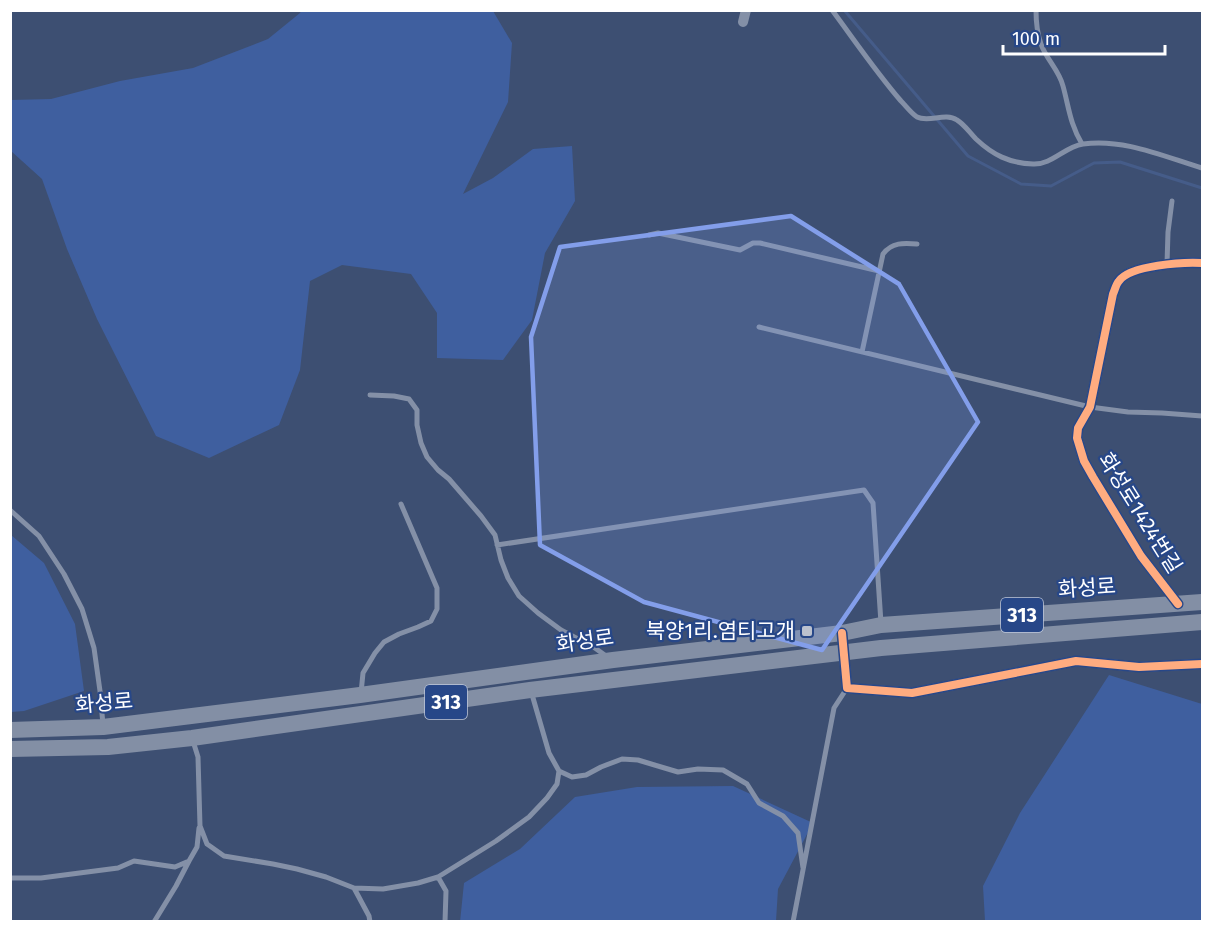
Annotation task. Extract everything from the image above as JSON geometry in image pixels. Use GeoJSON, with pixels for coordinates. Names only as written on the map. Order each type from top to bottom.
{"type":"FeatureCollection","features":[{"type":"Feature","properties":{"kind":"main road","name":"화성로"},"geometry":{"type":"LineString","coordinates":[[10,730],[103,727],[613,660],[842,633],[881,625],[1203,602]]}},
{"type":"Feature","properties":{"kind":"main road","name":"화성로"},"geometry":{"type":"LineString","coordinates":[[10,749],[108,747],[192,738],[530,690],[881,648],[1203,622]]}},
{"type":"Feature","properties":{"kind":"street","name":"화성로1424번길"},"geometry":{"type":"LineString","coordinates":[[1178,604],[1141,556],[1084,461],[1077,438],[1078,428],[1090,407],[1119,279],[1127,274],[1154,266],[1203,263]]}},
{"type":"Feature","properties":{"kind":"street"},"geometry":{"type":"LineString","coordinates":[[842,633],[847,688],[912,693],[1076,661],[1139,667],[1203,664]]}},
{"type":"Feature","properties":{"kind":"lane"},"geometry":{"type":"LineString","coordinates":[[832,10],[891,89],[919,118],[951,117],[958,120],[992,152],[1002,158],[1033,164],[1044,163],[1082,144],[1096,144],[1124,146],[1203,168]]}},
{"type":"Feature","properties":{"kind":"lane"},"geometry":{"type":"LineString","coordinates":[[1036,10],[1041,45],[1063,84],[1074,131],[1082,144]]}},
{"type":"Feature","properties":{"kind":"lane"},"geometry":{"type":"LineString","coordinates":[[1167,264],[1172,201]]}},
{"type":"Feature","properties":{"kind":"lane"},"geometry":{"type":"LineString","coordinates":[[649,235],[658,233],[740,250],[753,243],[760,243],[879,271]]}},
{"type":"Feature","properties":{"kind":"lane"},"geometry":{"type":"LineString","coordinates":[[862,352],[883,254],[888,248],[904,243],[917,244]]}},
{"type":"Feature","properties":{"kind":"lane"},"geometry":{"type":"LineString","coordinates":[[759,327],[1090,407],[1128,412],[1203,416]]}},
{"type":"Feature","properties":{"kind":"lane"},"geometry":{"type":"LineString","coordinates":[[370,395],[409,399],[417,410],[417,425],[421,443],[428,456],[495,535],[508,578],[519,596],[561,630],[613,660]]}},
{"type":"Feature","properties":{"kind":"lane"},"geometry":{"type":"LineString","coordinates":[[497,545],[864,490],[873,503],[881,625]]}},
{"type":"Feature","properties":{"kind":"lane"},"geometry":{"type":"LineString","coordinates":[[360,695],[363,673],[384,642],[431,621],[436,609],[438,588],[401,504]]}},
{"type":"Feature","properties":{"kind":"lane"},"geometry":{"type":"LineString","coordinates":[[10,510],[39,536],[64,574],[82,609],[94,648],[103,727]]}},
{"type":"Feature","properties":{"kind":"lane"},"geometry":{"type":"LineString","coordinates":[[793,921],[834,708],[847,688]]}},
{"type":"Feature","properties":{"kind":"lane"},"geometry":{"type":"LineString","coordinates":[[530,690],[549,753],[559,771],[572,777],[586,775],[622,759],[638,760],[678,772],[698,769],[723,770],[747,784],[759,803],[783,816],[798,833],[803,868]]}},
{"type":"Feature","properties":{"kind":"lane"},"geometry":{"type":"LineString","coordinates":[[154,921],[197,847],[200,826],[198,757],[192,738]]}},
{"type":"Feature","properties":{"kind":"lane"},"geometry":{"type":"LineString","coordinates":[[200,826],[207,843],[224,856],[297,869],[354,888],[383,889],[438,877],[495,842],[529,817],[547,798],[557,784],[559,771]]}},
{"type":"Feature","properties":{"kind":"lane"},"geometry":{"type":"LineString","coordinates":[[10,878],[41,878],[118,868],[134,861],[175,867],[189,861]]}},
{"type":"Feature","properties":{"kind":"lane"},"geometry":{"type":"LineString","coordinates":[[438,877],[446,891],[445,921]]}},
{"type":"Feature","properties":{"kind":"lane"},"geometry":{"type":"LineString","coordinates":[[354,888],[370,921]]}},
{"type":"Feature","properties":{"kind":"highlighted area"},"geometry":{"type":"Polygon","coordinates":[[[791,216],[899,284],[978,422],[822,650],[644,602],[540,545],[531,337],[560,247],[791,216]]]}},
{"type":"Feature","properties":{"kind":"shaded area"},"geometry":{"type":"Polygon","coordinates":[[[301,11],[493,11],[512,43],[508,102],[463,194],[493,178],[533,149],[572,146],[575,201],[545,253],[532,320],[503,360],[437,358],[437,313],[411,274],[342,265],[310,281],[300,370],[279,425],[209,458],[156,436],[97,319],[67,249],[42,179],[11,151],[11,100],[51,99],[120,81],[193,68],[268,39],[301,11]]]}},
{"type":"Feature","properties":{"kind":"shaded area"},"geometry":{"type":"Polygon","coordinates":[[[11,535],[44,563],[75,624],[84,691],[24,711],[11,712],[11,535]]]}},
{"type":"Feature","properties":{"kind":"shaded area"},"geometry":{"type":"Polygon","coordinates":[[[1109,675],[1202,704],[1202,921],[985,921],[983,886],[1020,813],[1109,675]]]}},
{"type":"Feature","properties":{"kind":"shaded area"},"geometry":{"type":"Polygon","coordinates":[[[733,786],[813,823],[778,889],[776,921],[460,922],[464,883],[520,849],[575,797],[637,787],[733,786]]]}},
{"type":"Feature","properties":{"kind":"waterway"},"geometry":{"type":"LineString","coordinates":[[844,10],[968,156],[1021,184],[1051,186],[1094,163],[1120,162],[1202,188]]}},
{"type":"Feature","properties":{"kind":"cycle path"},"geometry":{"type":"LineString","coordinates":[[1178,604],[1141,556],[1084,461],[1077,438],[1078,428],[1090,407],[1113,294],[1118,282],[1134,271],[1145,268],[1202,263]]}},
{"type":"Feature","properties":{"kind":"cycle path"},"geometry":{"type":"LineString","coordinates":[[842,633],[847,688],[912,693],[1076,661],[1139,667],[1202,664]]}},
{"type":"Feature","properties":{"kind":"place","name":"북양1리.염티고개"},"geometry":{"type":"Point","coordinates":[807,631]}}]}
